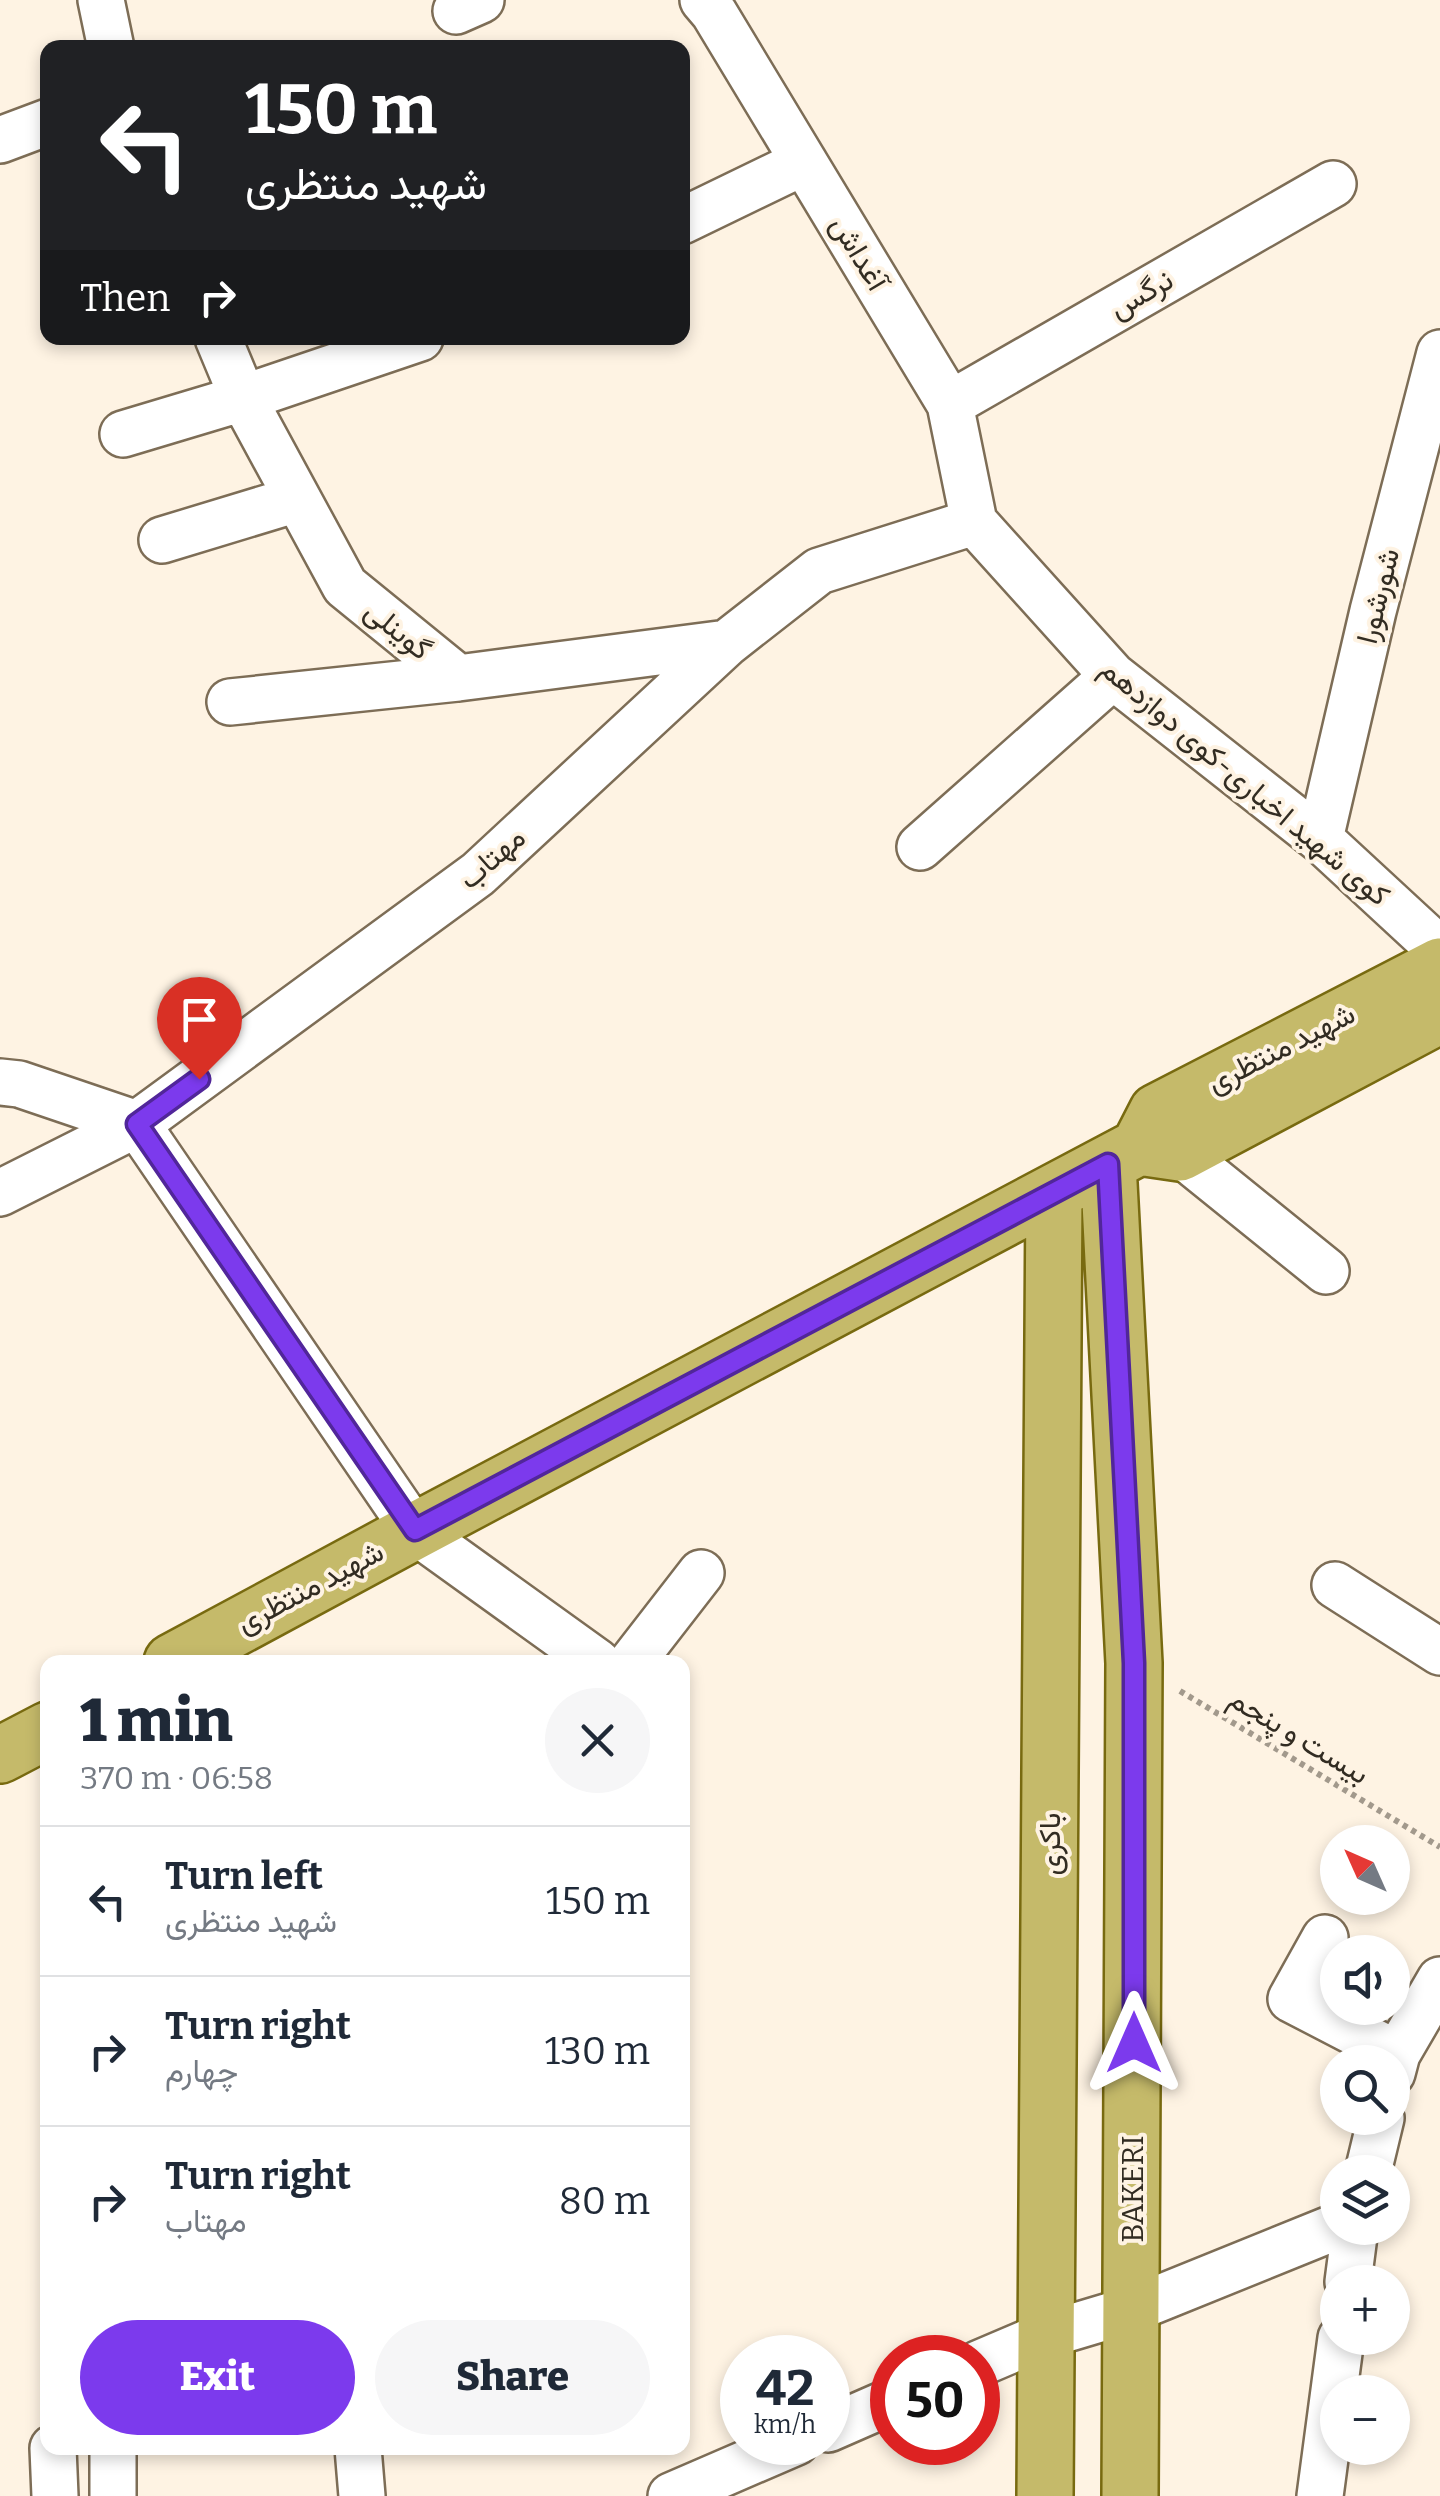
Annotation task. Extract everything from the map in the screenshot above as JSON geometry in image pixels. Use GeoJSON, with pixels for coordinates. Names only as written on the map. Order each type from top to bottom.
{"type":"FeatureCollection","features":[{"type":"Feature","properties":{"kind":"main road","name":"شهید منتظری"},"geometry":{"type":"LineString","coordinates":[[1142,1155],[1156,1112],[1440,966]]}},
{"type":"Feature","properties":{"kind":"main road","name":"شهید منتظری"},"geometry":{"type":"LineString","coordinates":[[185,1655],[1054,1192],[1440,1016]]}},
{"type":"Feature","properties":{"kind":"main road","name":"BAKERI"},"geometry":{"type":"LineString","coordinates":[[1130,2496],[1134,1663],[1142,1155]]}},
{"type":"Feature","properties":{"kind":"main road","name":"باکری"},"geometry":{"type":"LineString","coordinates":[[1044,2496],[1054,1192]]}},
{"type":"Feature","properties":{"kind":"main road"},"geometry":{"type":"LineString","coordinates":[[0,1756],[40,1734]]}},
{"type":"Feature","properties":{"kind":"street"},"geometry":{"type":"LineString","coordinates":[[101,0],[109,40]]}},
{"type":"Feature","properties":{"kind":"street","name":"آغداش"},"geometry":{"type":"LineString","coordinates":[[716,4],[804,162],[950,404],[974,522]]}},
{"type":"Feature","properties":{"kind":"street"},"geometry":{"type":"LineString","coordinates":[[0,140],[40,125]]}},
{"type":"Feature","properties":{"kind":"street"},"geometry":{"type":"LineString","coordinates":[[690,217],[804,162]]}},
{"type":"Feature","properties":{"kind":"street","name":"نرگس"},"geometry":{"type":"LineString","coordinates":[[950,404],[1333,184]]}},
{"type":"Feature","properties":{"kind":"street","name":"گوینلی"},"geometry":{"type":"LineString","coordinates":[[221,345],[242,398],[345,586],[458,678],[726,643]]}},
{"type":"Feature","properties":{"kind":"street"},"geometry":{"type":"LineString","coordinates":[[123,434],[399,345]]}},
{"type":"Feature","properties":{"kind":"street","name":"شورشورا"},"geometry":{"type":"LineString","coordinates":[[1320,840],[1373,612],[1440,354]]}},
{"type":"Feature","properties":{"kind":"street"},"geometry":{"type":"LineString","coordinates":[[162,540],[297,499]]}},
{"type":"Feature","properties":{"kind":"street","name":"کوی شهید اخباری-کوی دوازدهم"},"geometry":{"type":"LineString","coordinates":[[974,522],[1113,676],[1320,840],[1440,950]]}},
{"type":"Feature","properties":{"kind":"street","name":"مهتاب"},"geometry":{"type":"LineString","coordinates":[[0,1194],[137,1124],[478,874],[726,643],[819,571],[974,522]]}},
{"type":"Feature","properties":{"kind":"street"},"geometry":{"type":"LineString","coordinates":[[920,847],[1113,676]]}},
{"type":"Feature","properties":{"kind":"street"},"geometry":{"type":"LineString","coordinates":[[230,702],[458,678]]}},
{"type":"Feature","properties":{"kind":"street"},"geometry":{"type":"LineString","coordinates":[[0,1082],[19,1084],[137,1124],[415,1530],[587,1655]]}},
{"type":"Feature","properties":{"kind":"street"},"geometry":{"type":"LineString","coordinates":[[1142,1155],[1326,1272]]}},
{"type":"Feature","properties":{"kind":"street"},"geometry":{"type":"LineString","coordinates":[[637,1655],[701,1573]]}},
{"type":"Feature","properties":{"kind":"street"},"geometry":{"type":"LineString","coordinates":[[1335,1584],[1440,1652]]}},
{"type":"Feature","properties":{"kind":"street"},"geometry":{"type":"LineString","coordinates":[[1320,1947],[1291,1998],[1320,2016]]}},
{"type":"Feature","properties":{"kind":"street"},"geometry":{"type":"LineString","coordinates":[[1405,2045],[1440,1980]]}},
{"type":"Feature","properties":{"kind":"street"},"geometry":{"type":"LineString","coordinates":[[1334,2025],[1365,2045]]}},
{"type":"Feature","properties":{"kind":"street"},"geometry":{"type":"LineString","coordinates":[[1000,2355],[1046,2335],[1133,2309],[1320,2233]]}},
{"type":"Feature","properties":{"kind":"street"},"geometry":{"type":"LineString","coordinates":[[1320,2496],[1339,2355]]}},
{"type":"Feature","properties":{"kind":"street"},"geometry":{"type":"LineString","coordinates":[[53,2455],[55,2496]]}},
{"type":"Feature","properties":{"kind":"street"},"geometry":{"type":"LineString","coordinates":[[112,2455],[113,2496]]}},
{"type":"Feature","properties":{"kind":"street"},"geometry":{"type":"LineString","coordinates":[[359,2455],[362,2496]]}},
{"type":"Feature","properties":{"kind":"street"},"geometry":{"type":"LineString","coordinates":[[671,2496],[743,2465]]}},
{"type":"Feature","properties":{"kind":"path","name":"بیست و پنجم"},"geometry":{"type":"LineString","coordinates":[[1134,1663],[1440,1848]]}},
{"type":"Feature","properties":{"kind":"route"},"geometry":{"type":"LineString","coordinates":[[199,1079],[137,1124],[415,1530],[1108,1164],[1134,1663],[1134,2043]]}}]}
